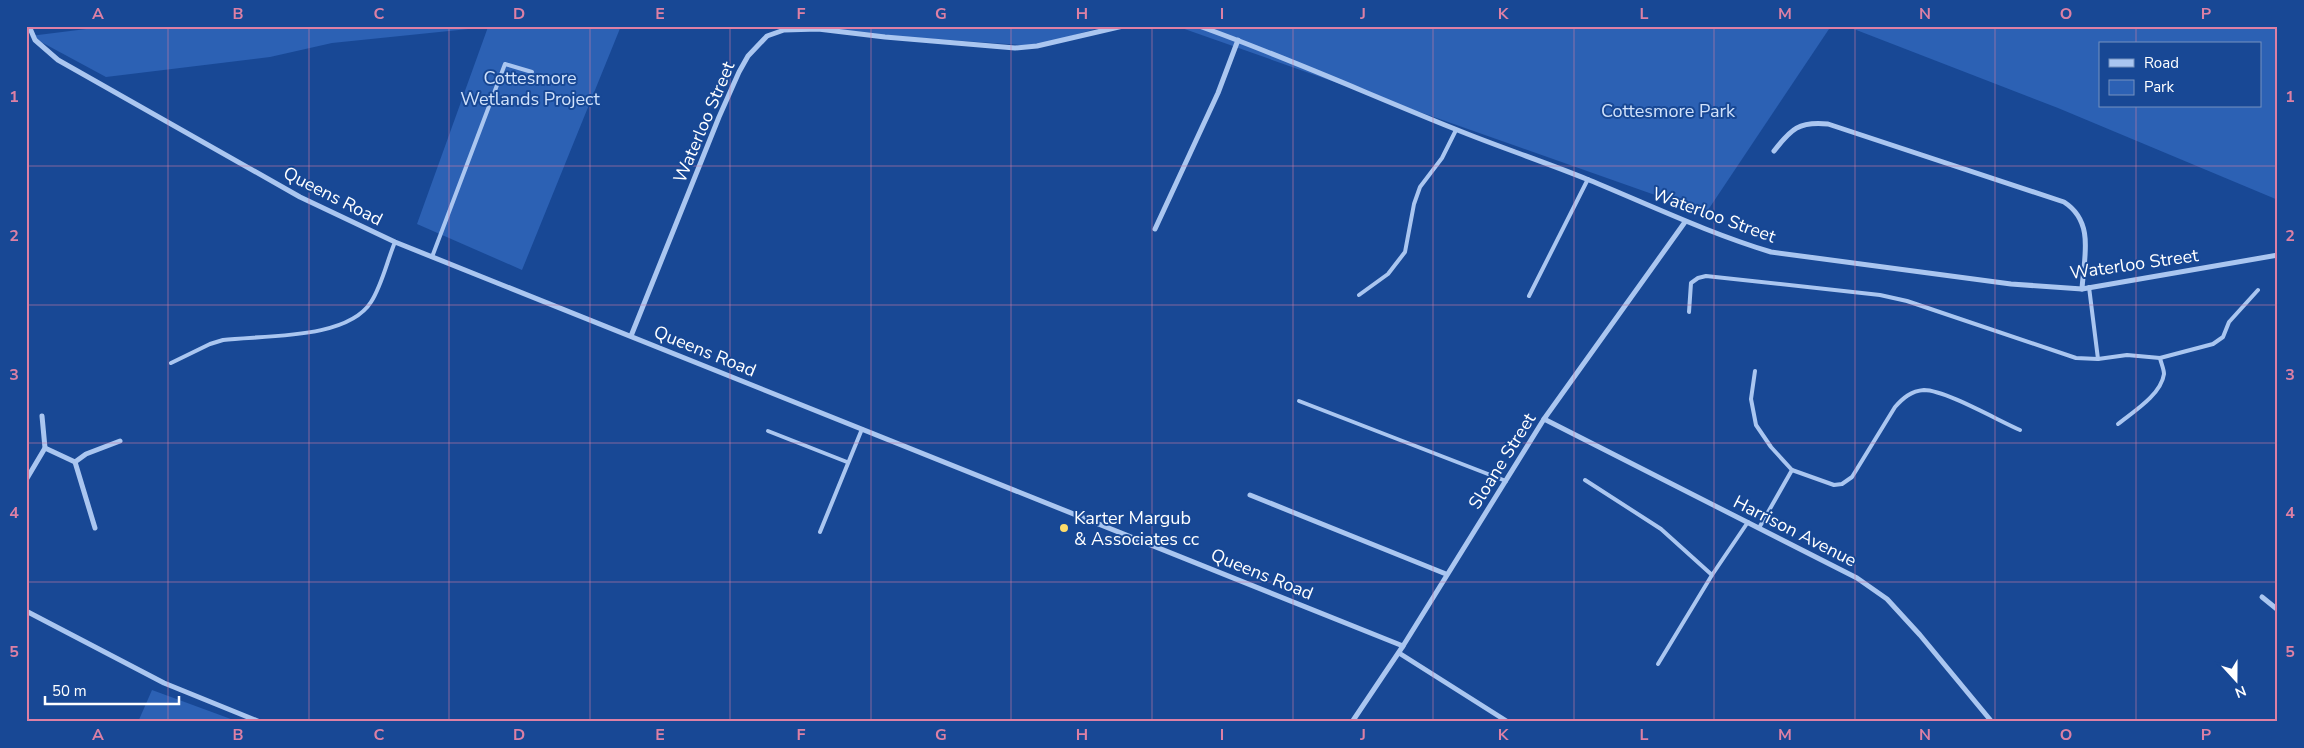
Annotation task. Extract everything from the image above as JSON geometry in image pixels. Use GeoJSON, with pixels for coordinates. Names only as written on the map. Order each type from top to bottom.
{"type":"FeatureCollection","features":[{"type":"Feature","properties":{"kind":"street","name":"Queens Road"},"geometry":{"type":"LineString","coordinates":[[29,26],[35,40],[58,60],[300,197],[395,242],[1403,646]]}},
{"type":"Feature","properties":{"kind":"street","name":"Waterloo Street"},"geometry":{"type":"LineString","coordinates":[[631,336],[739,72],[748,56],[767,36],[784,30],[818,29],[1015,48],[1037,46],[1123,26]]}},
{"type":"Feature","properties":{"kind":"street","name":"Waterloo Street"},"geometry":{"type":"LineString","coordinates":[[1199,26],[1238,40],[1456,130],[1588,179],[1685,222],[1737,242],[1772,252],[2011,284],[2082,289],[2278,255]]}},
{"type":"Feature","properties":{"kind":"street"},"geometry":{"type":"LineString","coordinates":[[1155,229],[1218,93],[1238,40]]}},
{"type":"Feature","properties":{"kind":"street"},"geometry":{"type":"LineString","coordinates":[[1774,150],[1796,127],[1814,123],[1828,124],[2064,202],[2075,209],[2085,227],[2082,289]]}},
{"type":"Feature","properties":{"kind":"street","name":"Sloane Street"},"geometry":{"type":"LineString","coordinates":[[1352,722],[1403,646],[1446,574],[1544,420],[1685,222]]}},
{"type":"Feature","properties":{"kind":"street"},"geometry":{"type":"LineString","coordinates":[[26,480],[45,448],[42,416]]}},
{"type":"Feature","properties":{"kind":"street","name":"Harrison Avenue"},"geometry":{"type":"LineString","coordinates":[[1544,420],[1857,578],[1887,599],[1920,635],[1992,722]]}},
{"type":"Feature","properties":{"kind":"street"},"geometry":{"type":"LineString","coordinates":[[75,462],[86,454],[120,442]]}},
{"type":"Feature","properties":{"kind":"street"},"geometry":{"type":"LineString","coordinates":[[45,448],[75,462],[95,528]]}},
{"type":"Feature","properties":{"kind":"street"},"geometry":{"type":"LineString","coordinates":[[1250,495],[1446,574]]}},
{"type":"Feature","properties":{"kind":"street"},"geometry":{"type":"LineString","coordinates":[[2262,597],[2278,610]]}},
{"type":"Feature","properties":{"kind":"street"},"geometry":{"type":"LineString","coordinates":[[26,611],[164,683],[260,722]]}},
{"type":"Feature","properties":{"kind":"street"},"geometry":{"type":"LineString","coordinates":[[1398,653],[1508,722]]}},
{"type":"Feature","properties":{"kind":"lane"},"geometry":{"type":"LineString","coordinates":[[432,257],[504,64],[532,72]]}},
{"type":"Feature","properties":{"kind":"lane"},"geometry":{"type":"LineString","coordinates":[[1359,295],[1388,274],[1405,252],[1414,204],[1420,187],[1442,158],[1456,130]]}},
{"type":"Feature","properties":{"kind":"lane"},"geometry":{"type":"LineString","coordinates":[[1529,296],[1588,179]]}},
{"type":"Feature","properties":{"kind":"lane"},"geometry":{"type":"LineString","coordinates":[[170,363],[210,344],[223,340],[324,330],[359,315],[372,301],[395,242]]}},
{"type":"Feature","properties":{"kind":"lane"},"geometry":{"type":"LineString","coordinates":[[1689,312],[1692,283],[1698,278],[1706,276],[1870,294],[1907,301],[2076,358],[2098,359],[2127,355],[2160,358],[2213,344],[2223,337],[2229,322],[2258,290]]}},
{"type":"Feature","properties":{"kind":"lane"},"geometry":{"type":"LineString","coordinates":[[2089,287],[2098,359]]}},
{"type":"Feature","properties":{"kind":"lane"},"geometry":{"type":"LineString","coordinates":[[2118,424],[2145,403],[2161,384],[2164,373],[2160,358]]}},
{"type":"Feature","properties":{"kind":"lane"},"geometry":{"type":"LineString","coordinates":[[1755,371],[1751,399],[1756,425],[1770,447],[1792,470],[1834,485],[1848,481],[1895,407],[1903,398],[1915,392],[1926,390],[1941,394],[2020,430]]}},
{"type":"Feature","properties":{"kind":"lane"},"geometry":{"type":"LineString","coordinates":[[1300,401],[1506,481]]}},
{"type":"Feature","properties":{"kind":"lane"},"geometry":{"type":"LineString","coordinates":[[820,532],[862,429]]}},
{"type":"Feature","properties":{"kind":"lane"},"geometry":{"type":"LineString","coordinates":[[768,432],[847,462]]}},
{"type":"Feature","properties":{"kind":"lane"},"geometry":{"type":"LineString","coordinates":[[1759,528],[1792,470]]}},
{"type":"Feature","properties":{"kind":"lane"},"geometry":{"type":"LineString","coordinates":[[1585,480],[1661,529],[1712,575]]}},
{"type":"Feature","properties":{"kind":"lane"},"geometry":{"type":"LineString","coordinates":[[1658,664],[1712,575],[1748,522]]}},
{"type":"Feature","properties":{"kind":"green space","name":"Cottesmore Wetlands Project"},"geometry":{"type":"Polygon","coordinates":[[[110,26],[621,26],[522,270],[417,224],[488,27],[332,43],[270,57],[106,77],[30,36],[110,26]]]}},
{"type":"Feature","properties":{"kind":"green space"},"geometry":{"type":"Polygon","coordinates":[[[747,26],[1106,26],[1035,46],[747,26]]]}},
{"type":"Feature","properties":{"kind":"green space","name":"Cottesmore Park"},"geometry":{"type":"Polygon","coordinates":[[[1176,26],[1831,26],[1706,213],[1176,26]]]}},
{"type":"Feature","properties":{"kind":"green space"},"geometry":{"type":"Polygon","coordinates":[[[1846,26],[2278,26],[2278,200],[2058,108],[1846,26]]]}},
{"type":"Feature","properties":{"kind":"green space"},"geometry":{"type":"Polygon","coordinates":[[[152,690],[239,722],[138,722],[152,690]]]}},
{"type":"Feature","properties":{"kind":"place","name":"Karter Margub & Associates cc"},"geometry":{"type":"Point","coordinates":[1064,528]}}]}
